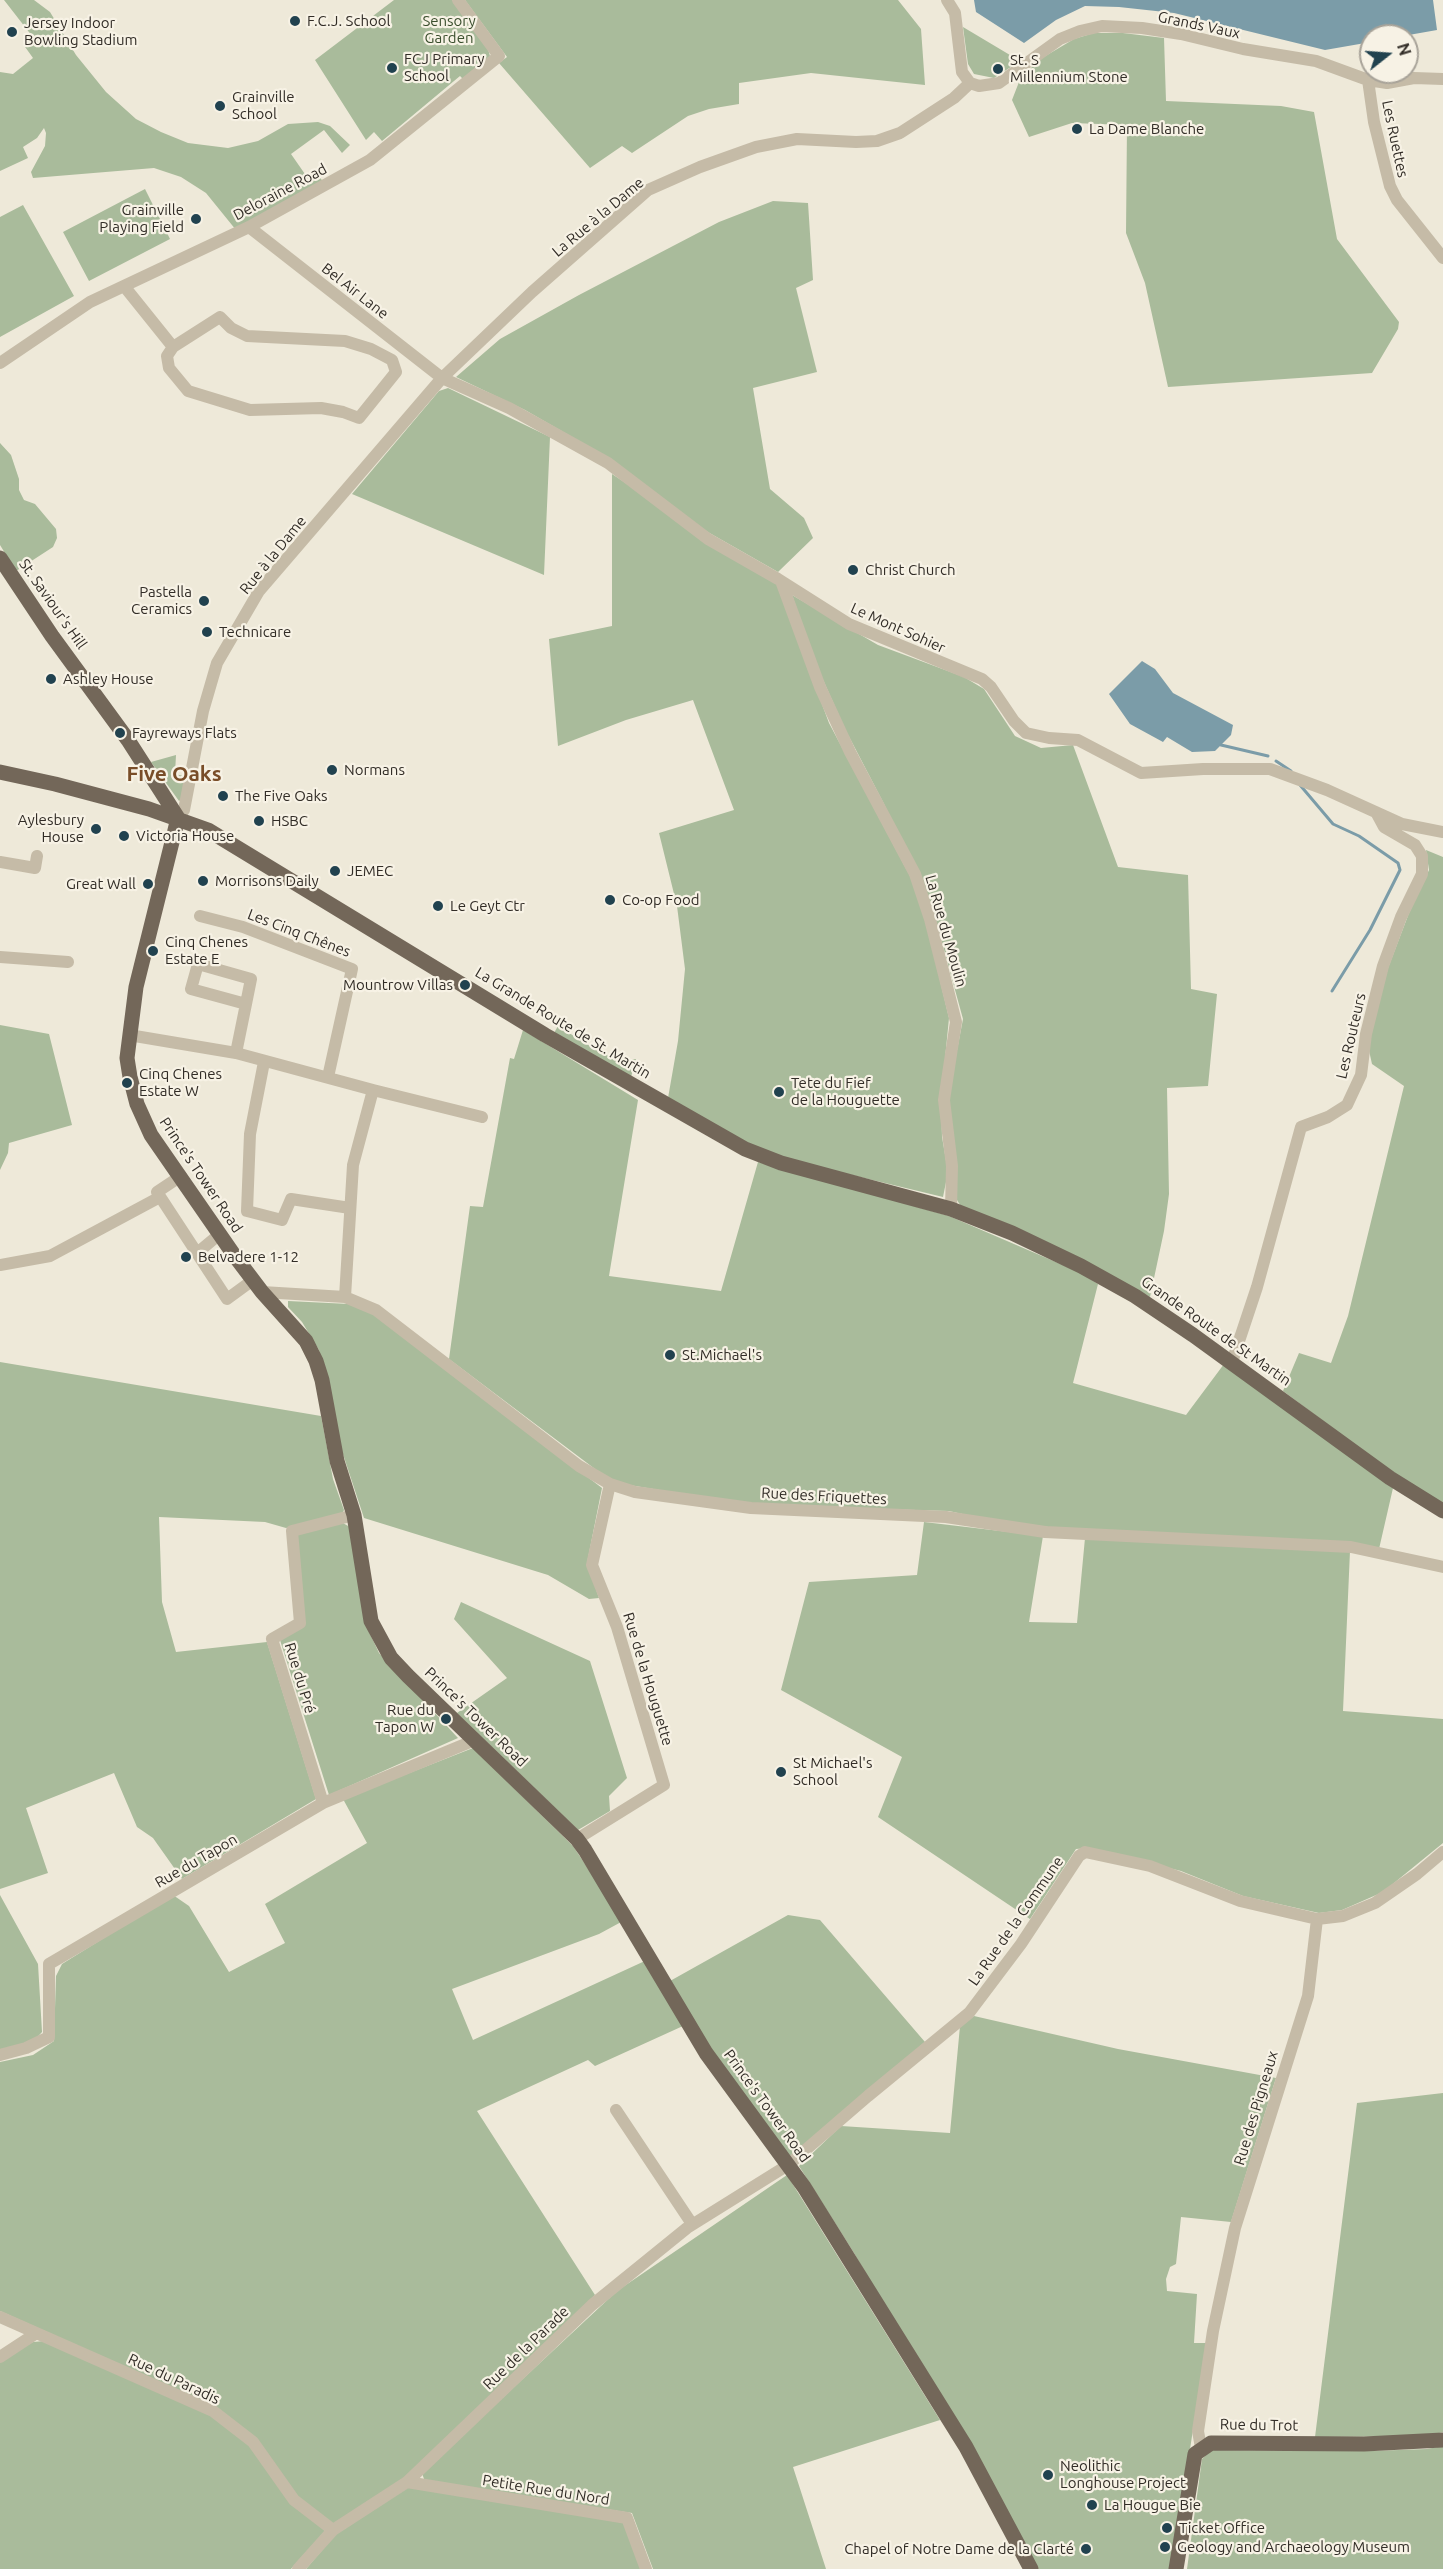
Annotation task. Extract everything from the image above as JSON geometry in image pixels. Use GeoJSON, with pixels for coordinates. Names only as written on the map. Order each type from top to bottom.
{"type":"FeatureCollection","features":[{"type":"Feature","properties":{"kind":"main road","name":"St. Saviour's Hill"},"geometry":{"type":"LineString","coordinates":[[0,558],[6,577],[160,787],[178,818]]}},
{"type":"Feature","properties":{"kind":"main road","name":"La Grande Route de St. Martin"},"geometry":{"type":"LineString","coordinates":[[0,772],[32,778],[148,809],[208,830],[545,1035],[745,1149],[781,1163],[951,1209]]}},
{"type":"Feature","properties":{"kind":"main road"},"geometry":{"type":"LineString","coordinates":[[148,809],[157,806],[162,799],[160,787]]}},
{"type":"Feature","properties":{"kind":"main road","name":"Prince's Tower Road"},"geometry":{"type":"LineString","coordinates":[[178,818],[136,987],[129,1035],[128,1058],[137,1104],[151,1135],[257,1286],[306,1341],[316,1361],[322,1380],[337,1461],[354,1515],[364,1592],[371,1621],[392,1658],[408,1676],[577,1839],[706,2053],[788,2165],[966,2448],[1031,2569]]}},
{"type":"Feature","properties":{"kind":"main road","name":"Grande Route de St Martin"},"geometry":{"type":"LineString","coordinates":[[951,1209],[1012,1233],[1081,1266],[1135,1296],[1232,1362],[1390,1478],[1443,1510]]}},
{"type":"Feature","properties":{"kind":"main road","name":"Rue du Trot"},"geometry":{"type":"LineString","coordinates":[[1202,2448],[1211,2443],[1364,2444],[1443,2440]]}},
{"type":"Feature","properties":{"kind":"main road"},"geometry":{"type":"LineString","coordinates":[[1176,2569],[1195,2454],[1202,2448]]}},
{"type":"Feature","properties":{"kind":"street","name":"Deloraine Road"},"geometry":{"type":"LineString","coordinates":[[0,363],[90,302],[249,227],[364,165],[499,56],[458,0]]}},
{"type":"Feature","properties":{"kind":"street"},"geometry":{"type":"LineString","coordinates":[[947,0],[955,13],[962,72],[970,83]]}},
{"type":"Feature","properties":{"kind":"street","name":"Grands Vaux"},"geometry":{"type":"LineString","coordinates":[[970,83],[979,86],[999,83],[1060,39],[1080,30],[1102,26],[1142,28],[1181,34],[1243,49],[1316,61],[1359,77]]}},
{"type":"Feature","properties":{"kind":"street","name":"Grands Vaux"},"geometry":{"type":"LineString","coordinates":[[1419,78],[1443,79]]}},
{"type":"Feature","properties":{"kind":"street","name":"La Rue à la Dame"},"geometry":{"type":"LineString","coordinates":[[442,378],[532,292],[648,190],[700,167],[756,147],[797,139],[877,141],[900,133],[954,98],[970,83]]}},
{"type":"Feature","properties":{"kind":"street","name":"Les Ruettes"},"geometry":{"type":"LineString","coordinates":[[1369,84],[1374,122],[1390,186],[1397,200],[1443,258]]}},
{"type":"Feature","properties":{"kind":"street","name":"Bel Air Lane"},"geometry":{"type":"LineString","coordinates":[[249,227],[442,378]]}},
{"type":"Feature","properties":{"kind":"street"},"geometry":{"type":"LineString","coordinates":[[124,286],[172,347]]}},
{"type":"Feature","properties":{"kind":"street"},"geometry":{"type":"LineString","coordinates":[[220,317],[231,328],[247,336],[345,341],[371,349],[392,360],[396,372],[359,418],[321,408],[250,410],[188,391],[169,368],[167,356],[172,347],[220,317]]}},
{"type":"Feature","properties":{"kind":"street","name":"Le Mont Sohier"},"geometry":{"type":"LineString","coordinates":[[442,378],[509,408],[599,458],[660,501],[708,539],[849,624],[982,679],[1026,733],[1049,738],[1078,740],[1141,773],[1203,769],[1270,769],[1299,778],[1402,824],[1443,832]]}},
{"type":"Feature","properties":{"kind":"street","name":"Rue à la Dame"},"geometry":{"type":"LineString","coordinates":[[178,818],[184,810],[203,711],[217,663],[259,591],[442,378]]}},
{"type":"Feature","properties":{"kind":"street","name":"La Rue du Moulin"},"geometry":{"type":"LineString","coordinates":[[781,581],[820,687],[850,752],[915,874],[930,919],[956,1022],[944,1100],[952,1166],[951,1209]]}},
{"type":"Feature","properties":{"kind":"street","name":"Les Routeurs"},"geometry":{"type":"LineString","coordinates":[[1232,1362],[1257,1287],[1301,1127],[1339,1111],[1347,1105],[1352,1095],[1361,1075],[1366,1034],[1383,966],[1401,917],[1422,874],[1422,856],[1415,845],[1384,827],[1377,814]]}},
{"type":"Feature","properties":{"kind":"street"},"geometry":{"type":"LineString","coordinates":[[0,862],[35,868],[37,856]]}},
{"type":"Feature","properties":{"kind":"street","name":"Les Cinq Chênes"},"geometry":{"type":"LineString","coordinates":[[200,916],[243,927],[352,969],[328,1077]]}},
{"type":"Feature","properties":{"kind":"street"},"geometry":{"type":"LineString","coordinates":[[0,957],[68,962]]}},
{"type":"Feature","properties":{"kind":"street"},"geometry":{"type":"LineString","coordinates":[[236,1053],[246,1004],[251,979],[198,964],[191,989],[246,1004]]}},
{"type":"Feature","properties":{"kind":"street"},"geometry":{"type":"LineString","coordinates":[[129,1035],[236,1053],[482,1117]]}},
{"type":"Feature","properties":{"kind":"street"},"geometry":{"type":"LineString","coordinates":[[264,1062],[250,1134],[247,1211],[282,1220],[291,1199],[350,1208]]}},
{"type":"Feature","properties":{"kind":"street"},"geometry":{"type":"LineString","coordinates":[[345,1297],[353,1166],[373,1090]]}},
{"type":"Feature","properties":{"kind":"street"},"geometry":{"type":"LineString","coordinates":[[181,1176],[158,1192],[227,1299],[257,1286]]}},
{"type":"Feature","properties":{"kind":"street"},"geometry":{"type":"LineString","coordinates":[[0,1265],[50,1256],[160,1197]]}},
{"type":"Feature","properties":{"kind":"street"},"geometry":{"type":"LineString","coordinates":[[197,1253],[216,1238]]}},
{"type":"Feature","properties":{"kind":"street","name":"Rue des Friquettes"},"geometry":{"type":"LineString","coordinates":[[257,1286],[345,1297],[376,1310],[579,1466],[610,1484],[635,1492],[752,1508],[946,1517],[1046,1532],[1351,1547],[1443,1567]]}},
{"type":"Feature","properties":{"kind":"street","name":"Rue de la Houguette"},"geometry":{"type":"LineString","coordinates":[[577,1839],[664,1785],[617,1627],[592,1565],[610,1484]]}},
{"type":"Feature","properties":{"kind":"street","name":"Rue du Pré"},"geometry":{"type":"LineString","coordinates":[[323,1803],[272,1639],[300,1623],[292,1531],[354,1515]]}},
{"type":"Feature","properties":{"kind":"street","name":"Rue du Tapon"},"geometry":{"type":"LineString","coordinates":[[0,2055],[26,2049],[49,2037],[49,1964],[323,1803],[475,1740]]}},
{"type":"Feature","properties":{"kind":"street","name":"La Rue de la Commune"},"geometry":{"type":"LineString","coordinates":[[788,2165],[969,2013],[1021,1944],[1079,1856],[1085,1852],[1150,1866],[1240,1901],[1317,1919]]}},
{"type":"Feature","properties":{"kind":"street"},"geometry":{"type":"LineString","coordinates":[[1317,1919],[1343,1916],[1375,1903],[1417,1874],[1443,1852]]}},
{"type":"Feature","properties":{"kind":"street","name":"Rue des Pigneaux"},"geometry":{"type":"LineString","coordinates":[[1202,2448],[1198,2431],[1213,2331],[1235,2228],[1308,1996],[1317,1919]]}},
{"type":"Feature","properties":{"kind":"street"},"geometry":{"type":"LineString","coordinates":[[616,2110],[692,2224]]}},
{"type":"Feature","properties":{"kind":"street","name":"Rue de la Parade"},"geometry":{"type":"LineString","coordinates":[[298,2569],[333,2530],[408,2482],[592,2305],[692,2224],[788,2165]]}},
{"type":"Feature","properties":{"kind":"street","name":"Rue du Paradis"},"geometry":{"type":"LineString","coordinates":[[0,2317],[213,2411],[253,2442],[294,2500],[333,2530]]}},
{"type":"Feature","properties":{"kind":"street"},"geometry":{"type":"LineString","coordinates":[[0,2357],[35,2334]]}},
{"type":"Feature","properties":{"kind":"street","name":"Petite Rue du Nord"},"geometry":{"type":"LineString","coordinates":[[408,2482],[627,2518],[646,2569]]}},
{"type":"Feature","properties":{"kind":"green space"},"geometry":{"type":"Polygon","coordinates":[[[4,0],[34,0],[50,12],[76,55],[106,92],[136,119],[161,132],[188,143],[228,148],[258,141],[288,124],[318,122],[330,126],[350,145],[342,153],[324,130],[291,154],[307,177],[316,171],[323,182],[236,230],[206,193],[181,177],[154,168],[33,178],[31,172],[45,146],[44,128],[37,138],[23,147],[28,158],[0,171],[0,72],[13,74],[33,58],[23,44],[32,36],[4,0]]]}},
{"type":"Feature","properties":{"kind":"green space","name":"FCJ Primary School"},"geometry":{"type":"Polygon","coordinates":[[[394,0],[452,0],[488,49],[490,56],[463,79],[460,76],[382,141],[374,132],[366,140],[315,60],[394,0]]]}},
{"type":"Feature","properties":{"kind":"green space"},"geometry":{"type":"Polygon","coordinates":[[[465,0],[898,0],[921,29],[925,85],[811,73],[739,83],[739,104],[709,109],[688,116],[632,153],[622,146],[590,168],[499,63],[507,57],[465,0]]]}},
{"type":"Feature","properties":{"kind":"green space"},"geometry":{"type":"Polygon","coordinates":[[[963,27],[1020,61],[994,78],[974,74],[968,64],[963,27]]]}},
{"type":"Feature","properties":{"kind":"green space"},"geometry":{"type":"Polygon","coordinates":[[[1094,33],[1123,33],[1164,38],[1166,101],[1281,106],[1314,112],[1337,239],[1399,322],[1398,329],[1372,373],[1168,387],[1145,283],[1126,233],[1127,125],[1072,123],[1029,137],[1012,100],[1019,82],[1037,61],[1074,39],[1094,33]]]}},
{"type":"Feature","properties":{"kind":"green space"},"geometry":{"type":"Polygon","coordinates":[[[145,189],[170,239],[89,281],[63,232],[145,189]]]}},
{"type":"Feature","properties":{"kind":"green space"},"geometry":{"type":"Polygon","coordinates":[[[773,201],[808,203],[813,280],[796,288],[817,372],[753,388],[770,489],[804,518],[813,538],[778,572],[706,531],[610,459],[525,410],[456,377],[500,339],[579,295],[719,222],[773,201]]]}},
{"type":"Feature","properties":{"kind":"green space"},"geometry":{"type":"Polygon","coordinates":[[[23,205],[74,296],[0,337],[0,217],[23,205]]]}},
{"type":"Feature","properties":{"kind":"green space"},"geometry":{"type":"Polygon","coordinates":[[[448,388],[550,437],[544,575],[352,494],[439,391],[448,388]]]}},
{"type":"Feature","properties":{"kind":"green space"},"geometry":{"type":"Polygon","coordinates":[[[0,443],[11,455],[19,479],[19,490],[24,500],[35,504],[56,529],[57,538],[53,547],[16,571],[0,545],[0,443]]]}},
{"type":"Feature","properties":{"kind":"green space"},"geometry":{"type":"Polygon","coordinates":[[[612,474],[777,583],[829,723],[911,878],[925,918],[949,1018],[941,1100],[942,1137],[948,1172],[943,1197],[769,1155],[668,1098],[678,1041],[685,969],[677,906],[659,833],[734,810],[693,700],[626,720],[558,746],[549,639],[612,626],[612,474]]]}},
{"type":"Feature","properties":{"kind":"green space"},"geometry":{"type":"Polygon","coordinates":[[[792,595],[878,645],[964,677],[984,689],[1015,736],[1041,748],[1073,745],[1118,867],[1188,875],[1191,989],[1217,994],[1208,1086],[1167,1088],[1169,1194],[1150,1297],[1066,1253],[962,1208],[957,1200],[950,1117],[950,1087],[963,1019],[932,906],[883,802],[844,727],[816,664],[792,595]]]}},
{"type":"Feature","properties":{"kind":"green space"},"geometry":{"type":"Polygon","coordinates":[[[176,755],[175,774],[188,777],[184,797],[179,801],[151,762],[176,755]]]}},
{"type":"Feature","properties":{"kind":"green space"},"geometry":{"type":"Polygon","coordinates":[[[1426,850],[1443,857],[1443,1505],[1382,1465],[1283,1391],[1299,1353],[1331,1363],[1348,1316],[1404,1086],[1372,1064],[1368,1046],[1388,968],[1409,913],[1429,870],[1426,850]]]}},
{"type":"Feature","properties":{"kind":"green space"},"geometry":{"type":"Polygon","coordinates":[[[0,1025],[49,1034],[72,1125],[9,1143],[8,1153],[0,1170],[0,1025]]]}},
{"type":"Feature","properties":{"kind":"green space"},"geometry":{"type":"Polygon","coordinates":[[[558,1026],[601,1053],[623,1061],[636,1059],[631,1077],[554,1033],[558,1026]]]}},
{"type":"Feature","properties":{"kind":"green space"},"geometry":{"type":"Polygon","coordinates":[[[523,1030],[638,1100],[609,1276],[721,1291],[758,1162],[949,1216],[1079,1272],[1098,1284],[1073,1383],[1186,1415],[1224,1364],[1393,1488],[1379,1549],[1074,1530],[989,1520],[949,1511],[750,1505],[617,1483],[599,1472],[449,1359],[470,1206],[483,1207],[510,1058],[514,1059],[523,1030]]]}},
{"type":"Feature","properties":{"kind":"green space"},"geometry":{"type":"Polygon","coordinates":[[[288,1301],[349,1304],[373,1314],[602,1488],[587,1563],[599,1598],[589,1599],[548,1575],[364,1518],[340,1445],[319,1350],[302,1322],[288,1307],[288,1301]]]}},
{"type":"Feature","properties":{"kind":"green space"},"geometry":{"type":"Polygon","coordinates":[[[0,1362],[321,1416],[333,1479],[344,1510],[341,1516],[286,1528],[265,1522],[159,1517],[162,1602],[176,1652],[267,1642],[316,1799],[182,1879],[153,1838],[137,1827],[114,1773],[26,1808],[48,1873],[0,1889],[0,1362]]]}},
{"type":"Feature","properties":{"kind":"green space"},"geometry":{"type":"Polygon","coordinates":[[[341,1522],[350,1527],[365,1623],[379,1653],[458,1738],[329,1795],[280,1640],[305,1624],[296,1533],[341,1522]]]}},
{"type":"Feature","properties":{"kind":"green space"},"geometry":{"type":"Polygon","coordinates":[[[924,1522],[1043,1536],[1029,1622],[1077,1623],[1085,1538],[1350,1551],[1343,1711],[1443,1719],[1443,1843],[1383,1892],[1342,1910],[1319,1913],[1243,1896],[1181,1871],[1088,1848],[1076,1849],[1030,1919],[878,1817],[902,1757],[781,1690],[809,1582],[917,1575],[924,1522]]]}},
{"type":"Feature","properties":{"kind":"green space"},"geometry":{"type":"Polygon","coordinates":[[[461,1602],[590,1661],[627,1778],[609,1796],[610,1811],[578,1830],[457,1713],[507,1678],[454,1619],[461,1602]]]}},
{"type":"Feature","properties":{"kind":"green space"},"geometry":{"type":"Polygon","coordinates":[[[473,1748],[573,1846],[623,1921],[599,1934],[452,1989],[473,2040],[647,1960],[683,2026],[595,2066],[588,2060],[477,2111],[595,2295],[403,2480],[332,2525],[300,2500],[260,2443],[150,2378],[0,2311],[0,2062],[33,2055],[54,2041],[56,1976],[62,1964],[173,1895],[189,1906],[229,1972],[285,1943],[265,1904],[367,1843],[343,1799],[473,1748]]]}},
{"type":"Feature","properties":{"kind":"green space"},"geometry":{"type":"Polygon","coordinates":[[[0,1895],[38,1964],[42,2032],[30,2045],[0,2051],[0,1895]]]}},
{"type":"Feature","properties":{"kind":"green space"},"geometry":{"type":"Polygon","coordinates":[[[788,1915],[820,1920],[925,2042],[790,2158],[710,2050],[670,1981],[788,1915]]]}},
{"type":"Feature","properties":{"kind":"green space"},"geometry":{"type":"Polygon","coordinates":[[[974,2016],[1118,2049],[1276,2078],[1231,2222],[1181,2217],[1176,2264],[1170,2267],[1166,2279],[1167,2291],[1197,2294],[1194,2343],[1206,2343],[1172,2569],[1036,2569],[854,2253],[799,2166],[841,2126],[950,2133],[960,2026],[974,2016]]]}},
{"type":"Feature","properties":{"kind":"green space"},"geometry":{"type":"Polygon","coordinates":[[[1443,2093],[1443,2432],[1427,2436],[1315,2437],[1357,2103],[1443,2093]]]}},
{"type":"Feature","properties":{"kind":"green space"},"geometry":{"type":"Polygon","coordinates":[[[787,2175],[940,2420],[793,2467],[826,2569],[653,2569],[632,2513],[425,2482],[422,2473],[617,2291],[787,2175]]]}},
{"type":"Feature","properties":{"kind":"green space"},"geometry":{"type":"Polygon","coordinates":[[[44,2341],[202,2408],[250,2443],[325,2531],[291,2569],[0,2569],[0,2361],[33,2342],[44,2341]]]}},
{"type":"Feature","properties":{"kind":"green space"},"geometry":{"type":"Polygon","coordinates":[[[1443,2446],[1443,2569],[1187,2569],[1202,2459],[1211,2450],[1370,2451],[1427,2449],[1443,2446]]]}},
{"type":"Feature","properties":{"kind":"green space"},"geometry":{"type":"Polygon","coordinates":[[[407,2488],[420,2488],[624,2523],[641,2569],[306,2569],[335,2535],[407,2488]]]}},
{"type":"Feature","properties":{"kind":"water"},"geometry":{"type":"Polygon","coordinates":[[[974,0],[1433,0],[1437,30],[1419,33],[1419,24],[1359,24],[1359,44],[1325,50],[1174,13],[1085,6],[1056,20],[1024,43],[976,12],[974,0]]]}},
{"type":"Feature","properties":{"kind":"water"},"geometry":{"type":"Polygon","coordinates":[[[1142,661],[1155,669],[1173,693],[1233,725],[1231,735],[1215,751],[1192,752],[1167,737],[1163,742],[1130,724],[1109,694],[1142,661]]]}},
{"type":"Feature","properties":{"kind":"waterway"},"geometry":{"type":"LineString","coordinates":[[1221,745],[1268,756]]}},
{"type":"Feature","properties":{"kind":"waterway"},"geometry":{"type":"LineString","coordinates":[[1276,761],[1291,771]]}},
{"type":"Feature","properties":{"kind":"waterway"},"geometry":{"type":"LineString","coordinates":[[1300,785],[1333,824],[1359,836],[1398,863],[1400,870],[1370,930],[1332,991]]}},
{"type":"Feature","properties":{"kind":"place","name":"F.C.J. School"},"geometry":{"type":"Point","coordinates":[295,21]}},
{"type":"Feature","properties":{"kind":"place","name":"Jersey Indoor Bowling Stadium"},"geometry":{"type":"Point","coordinates":[12,32]}},
{"type":"Feature","properties":{"kind":"place","name":"FCJ Primary School"},"geometry":{"type":"Point","coordinates":[392,68]}},
{"type":"Feature","properties":{"kind":"place","name":"St. S Millennium Stone"},"geometry":{"type":"Point","coordinates":[998,69]}},
{"type":"Feature","properties":{"kind":"place","name":"Grainville School"},"geometry":{"type":"Point","coordinates":[220,106]}},
{"type":"Feature","properties":{"kind":"place","name":"La Dame Blanche"},"geometry":{"type":"Point","coordinates":[1077,129]}},
{"type":"Feature","properties":{"kind":"place","name":"Grainville Playing Field"},"geometry":{"type":"Point","coordinates":[196,219]}},
{"type":"Feature","properties":{"kind":"place","name":"Christ Church"},"geometry":{"type":"Point","coordinates":[853,570]}},
{"type":"Feature","properties":{"kind":"place","name":"Pastella Ceramics"},"geometry":{"type":"Point","coordinates":[204,601]}},
{"type":"Feature","properties":{"kind":"place","name":"Technicare"},"geometry":{"type":"Point","coordinates":[207,632]}},
{"type":"Feature","properties":{"kind":"place","name":"Ashley House"},"geometry":{"type":"Point","coordinates":[51,679]}},
{"type":"Feature","properties":{"kind":"place","name":"Fayreways Flats"},"geometry":{"type":"Point","coordinates":[120,733]}},
{"type":"Feature","properties":{"kind":"place","name":"Normans"},"geometry":{"type":"Point","coordinates":[332,770]}},
{"type":"Feature","properties":{"kind":"place","name":"The Five Oaks"},"geometry":{"type":"Point","coordinates":[223,796]}},
{"type":"Feature","properties":{"kind":"place","name":"HSBC"},"geometry":{"type":"Point","coordinates":[259,821]}},
{"type":"Feature","properties":{"kind":"place","name":"Aylesbury House"},"geometry":{"type":"Point","coordinates":[96,829]}},
{"type":"Feature","properties":{"kind":"place","name":"Victoria House"},"geometry":{"type":"Point","coordinates":[124,836]}},
{"type":"Feature","properties":{"kind":"place","name":"JEMEC"},"geometry":{"type":"Point","coordinates":[335,871]}},
{"type":"Feature","properties":{"kind":"place","name":"Morrisons Daily"},"geometry":{"type":"Point","coordinates":[203,881]}},
{"type":"Feature","properties":{"kind":"place","name":"Great Wall"},"geometry":{"type":"Point","coordinates":[148,884]}},
{"type":"Feature","properties":{"kind":"place","name":"Co-op Food"},"geometry":{"type":"Point","coordinates":[610,900]}},
{"type":"Feature","properties":{"kind":"place","name":"Le Geyt Ctr"},"geometry":{"type":"Point","coordinates":[438,906]}},
{"type":"Feature","properties":{"kind":"place","name":"Cinq Chenes Estate E"},"geometry":{"type":"Point","coordinates":[153,951]}},
{"type":"Feature","properties":{"kind":"place","name":"Mountrow Villas"},"geometry":{"type":"Point","coordinates":[465,985]}},
{"type":"Feature","properties":{"kind":"place","name":"Cinq Chenes Estate W"},"geometry":{"type":"Point","coordinates":[127,1083]}},
{"type":"Feature","properties":{"kind":"place","name":"Tete du Fief de la Houguette"},"geometry":{"type":"Point","coordinates":[779,1092]}},
{"type":"Feature","properties":{"kind":"place","name":"Belvadere 1-12"},"geometry":{"type":"Point","coordinates":[186,1257]}},
{"type":"Feature","properties":{"kind":"place","name":"St.Michael's"},"geometry":{"type":"Point","coordinates":[670,1355]}},
{"type":"Feature","properties":{"kind":"place","name":"Rue du Tapon W"},"geometry":{"type":"Point","coordinates":[446,1719]}},
{"type":"Feature","properties":{"kind":"place","name":"St Michael's School"},"geometry":{"type":"Point","coordinates":[781,1772]}},
{"type":"Feature","properties":{"kind":"place","name":"Neolithic Longhouse Project"},"geometry":{"type":"Point","coordinates":[1048,2475]}},
{"type":"Feature","properties":{"kind":"place","name":"La Hougue Bie"},"geometry":{"type":"Point","coordinates":[1092,2505]}},
{"type":"Feature","properties":{"kind":"place","name":"Ticket Office"},"geometry":{"type":"Point","coordinates":[1167,2528]}},
{"type":"Feature","properties":{"kind":"place","name":"Geology and Archaeology Museum"},"geometry":{"type":"Point","coordinates":[1165,2547]}},
{"type":"Feature","properties":{"kind":"place","name":"Chapel of Notre Dame de la Clarté"},"geometry":{"type":"Point","coordinates":[1086,2549]}},
{"type":"Feature","properties":{"kind":"district","name":"Five Oaks"},"geometry":{"type":"Point","coordinates":[174,774]}},
{"type":"Feature","properties":{"kind":"park label","name":"Sensory Garden"},"geometry":{"type":"Point","coordinates":[449,30]}}]}
